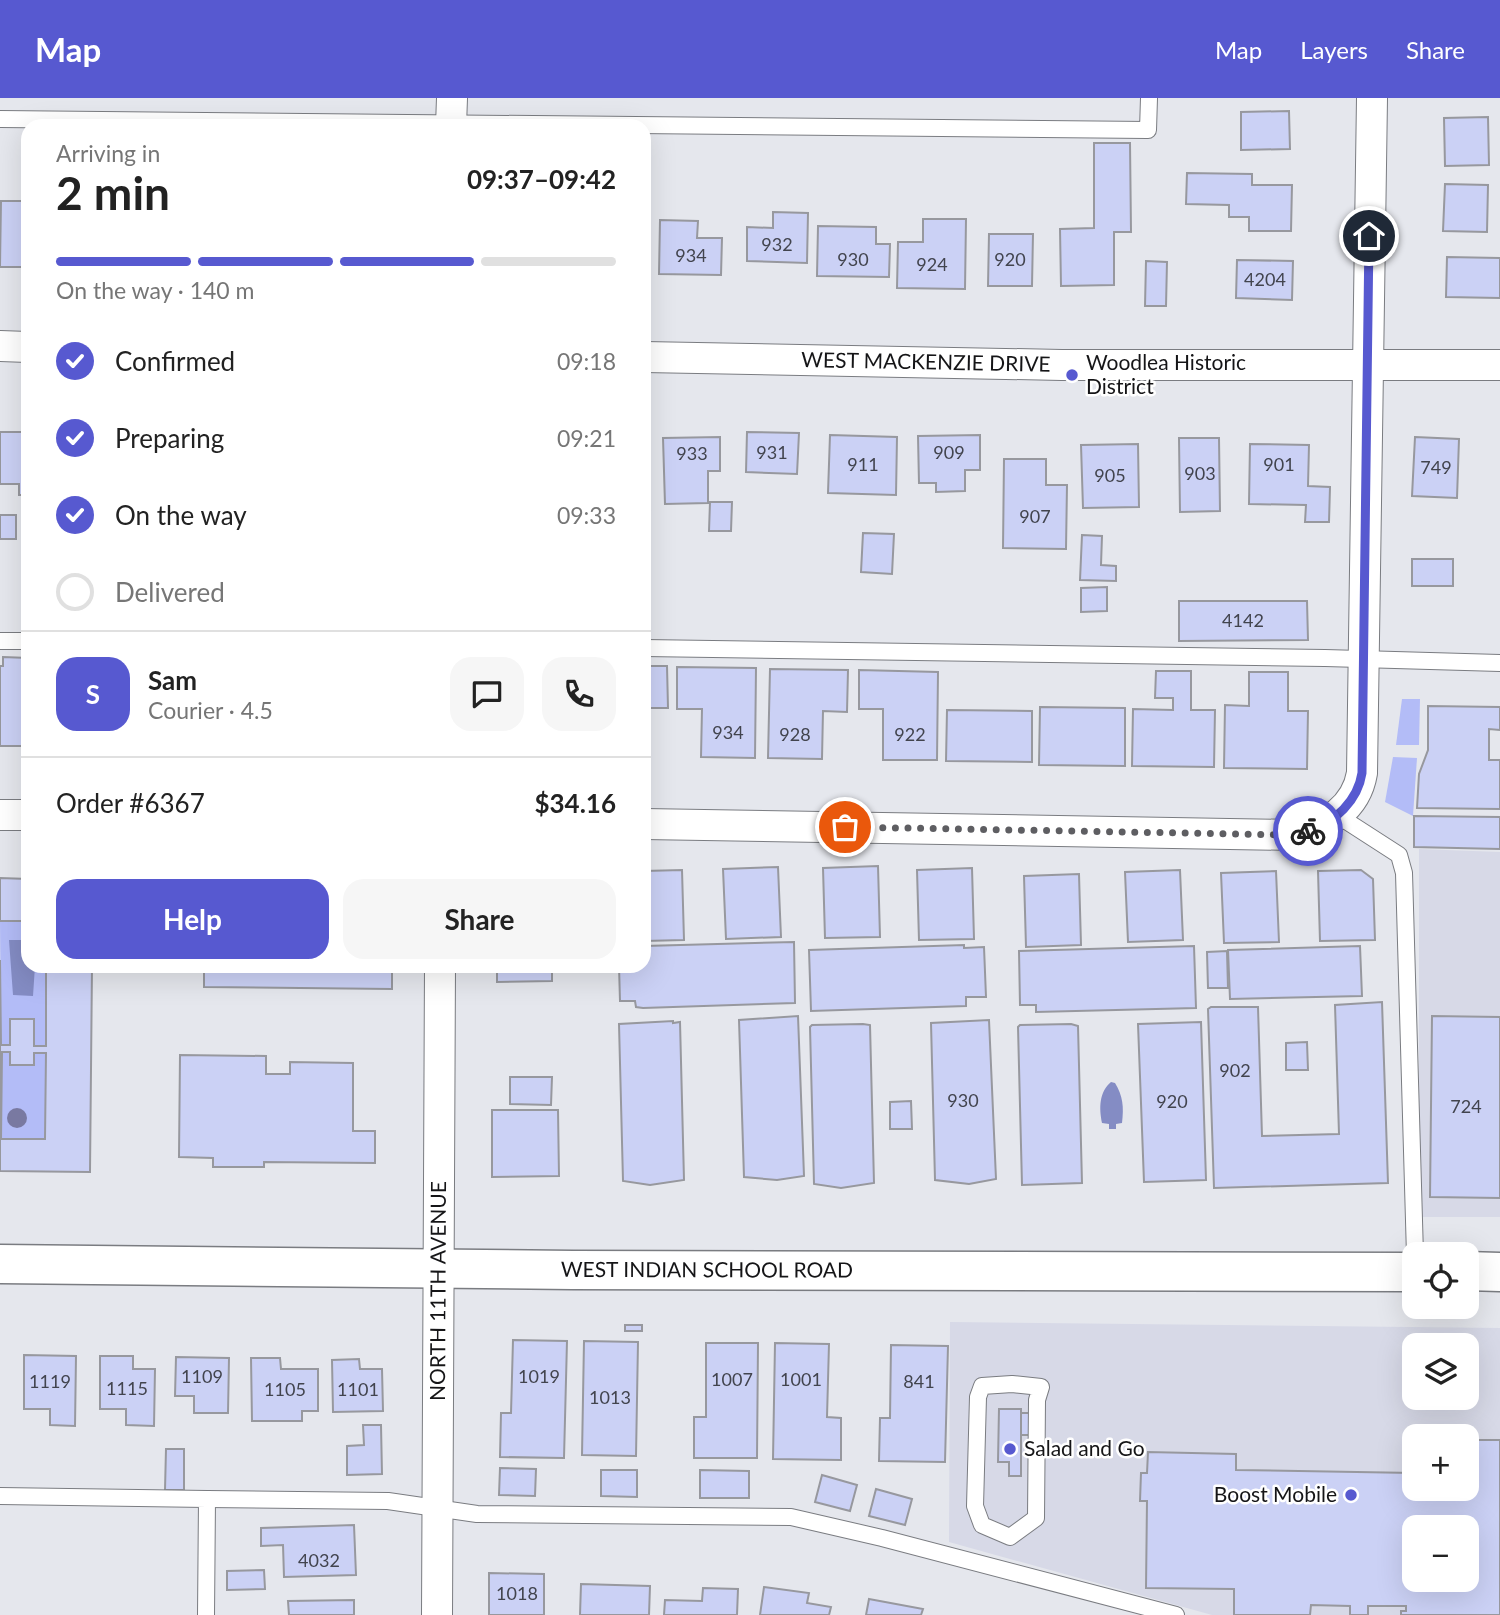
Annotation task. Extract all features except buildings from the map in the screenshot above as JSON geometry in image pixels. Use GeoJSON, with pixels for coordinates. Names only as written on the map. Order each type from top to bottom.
{"type":"FeatureCollection","features":[{"type":"Feature","properties":{"kind":"main road","name":"WEST INDIAN SCHOOL ROAD"},"geometry":{"type":"LineString","coordinates":[[0,1264],[439,1269],[1402,1272]]}},
{"type":"Feature","properties":{"kind":"main road"},"geometry":{"type":"LineString","coordinates":[[1479,1271],[1500,1272]]}},
{"type":"Feature","properties":{"kind":"street"},"geometry":{"type":"LineString","coordinates":[[651,824],[1294,835],[1328,823],[1337,815],[1357,793],[1361,783],[1365,659],[1371,98]]}},
{"type":"Feature","properties":{"kind":"street"},"geometry":{"type":"LineString","coordinates":[[0,346],[21,347]]}},
{"type":"Feature","properties":{"kind":"street","name":"WEST MACKENZIE DRIVE"},"geometry":{"type":"LineString","coordinates":[[651,356],[1062,365],[1500,365]]}},
{"type":"Feature","properties":{"kind":"street"},"geometry":{"type":"LineString","coordinates":[[0,815],[21,816]]}},
{"type":"Feature","properties":{"kind":"street","name":"NORTH 11TH AVENUE"},"geometry":{"type":"LineString","coordinates":[[437,1615],[440,973]]}},
{"type":"Feature","properties":{"kind":"lane"},"geometry":{"type":"LineString","coordinates":[[651,119],[1148,130],[1149,98]]}},
{"type":"Feature","properties":{"kind":"lane"},"geometry":{"type":"LineString","coordinates":[[0,119],[451,115],[637,119]]}},
{"type":"Feature","properties":{"kind":"lane"},"geometry":{"type":"LineString","coordinates":[[0,641],[21,641]]}},
{"type":"Feature","properties":{"kind":"lane"},"geometry":{"type":"LineString","coordinates":[[651,648],[1500,663]]}},
{"type":"Feature","properties":{"kind":"lane"},"geometry":{"type":"LineString","coordinates":[[1337,815],[1399,855],[1404,873],[1415,1242]]}},
{"type":"Feature","properties":{"kind":"lane"},"geometry":{"type":"LineString","coordinates":[[1012,1384],[1041,1387],[1037,1400],[1036,1518],[1010,1537],[982,1525],[975,1506],[978,1397],[982,1386],[1012,1384]]}},
{"type":"Feature","properties":{"kind":"lane"},"geometry":{"type":"LineString","coordinates":[[0,1496],[388,1501],[477,1514],[791,1517],[1176,1615]]}},
{"type":"Feature","properties":{"kind":"lane"},"geometry":{"type":"LineString","coordinates":[[206,1615],[207,1499]]}},
{"type":"Feature","properties":{"kind":"shaded area"},"geometry":{"type":"Polygon","coordinates":[[[1402,699],[1420,699],[1419,745],[1396,745],[1402,699]]]}},
{"type":"Feature","properties":{"kind":"shaded area"},"geometry":{"type":"Polygon","coordinates":[[[1393,757],[1417,758],[1413,816],[1385,802],[1393,757]]]}},
{"type":"Feature","properties":{"kind":"shaded area"},"geometry":{"type":"Polygon","coordinates":[[[1419,849],[1500,852],[1500,1217],[1419,1217],[1419,849]]]}},
{"type":"Feature","properties":{"kind":"shaded area"},"geometry":{"type":"Polygon","coordinates":[[[0,921],[21,921],[21,973],[46,973],[46,1046],[34,1046],[34,1019],[10,1019],[10,1045],[1,1045],[0,921]]]}},
{"type":"Feature","properties":{"kind":"shaded area"},"geometry":{"type":"Polygon","coordinates":[[[9,940],[21,940],[21,973],[35,973],[33,996],[13,995],[9,940]]]}},
{"type":"Feature","properties":{"kind":"shaded area"},"geometry":{"type":"Polygon","coordinates":[[[2,1052],[10,1052],[10,1065],[34,1065],[34,1053],[46,1053],[45,1139],[1,1139],[2,1052]]]}},
{"type":"Feature","properties":{"kind":"shaded area"},"geometry":{"type":"Polygon","coordinates":[[[1111,1082],[1118,1088],[1123,1107],[1122,1123],[1116,1124],[1116,1129],[1109,1129],[1109,1124],[1102,1123],[1101,1117],[1102,1095],[1111,1082]]]}},
{"type":"Feature","properties":{"kind":"shaded area"},"geometry":{"type":"Polygon","coordinates":[[[950,1322],[1500,1328],[1500,1615],[1212,1615],[949,1542],[950,1322]]]}},
{"type":"Feature","properties":{"kind":"way so far"},"geometry":{"type":"LineString","coordinates":[[845,827],[1294,835],[1308,831]]}},
{"type":"Feature","properties":{"kind":"place","name":"Woodlea Historic District"},"geometry":{"type":"Point","coordinates":[1072,375]}},
{"type":"Feature","properties":{"kind":"place","name":"Salad and Go"},"geometry":{"type":"Point","coordinates":[1010,1449]}},
{"type":"Feature","properties":{"kind":"place","name":"Boost Mobile"},"geometry":{"type":"Point","coordinates":[1351,1495]}},
{"type":"Feature","properties":{"kind":"route"},"geometry":{"type":"LineString","coordinates":[[1308,831],[1328,823],[1337,815],[1357,793],[1361,783],[1365,659],[1369,236]]}}]}
